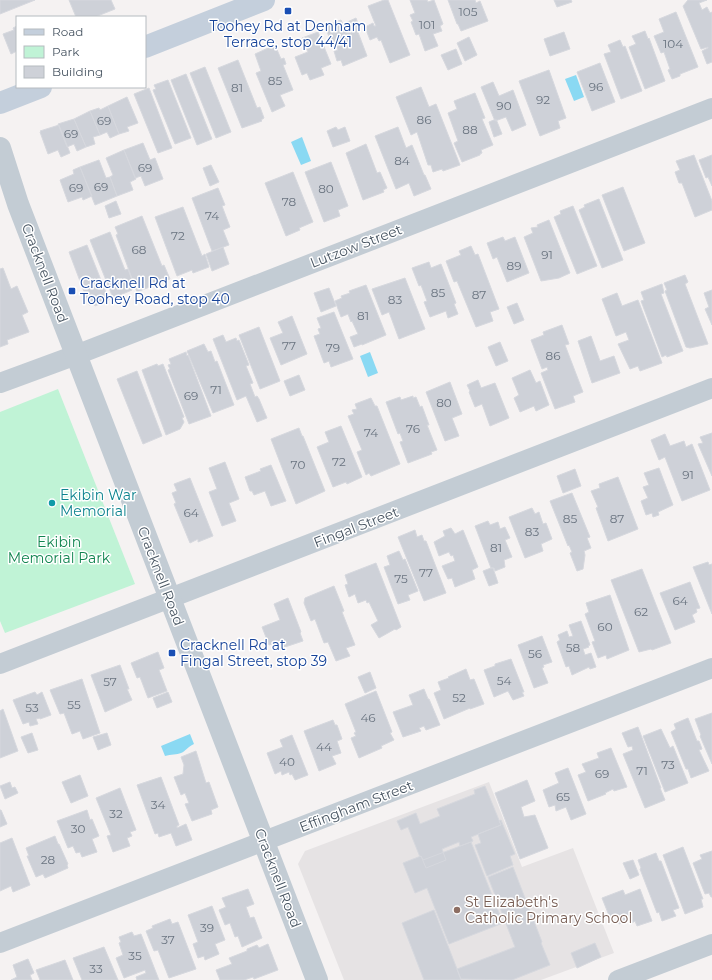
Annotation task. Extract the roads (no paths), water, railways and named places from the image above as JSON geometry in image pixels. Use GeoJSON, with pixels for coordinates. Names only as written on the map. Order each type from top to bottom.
{"type":"FeatureCollection","features":[{"type":"Feature","properties":{"kind":"main road"},"geometry":{"type":"LineString","coordinates":[[146,46],[264,0]]}},
{"type":"Feature","properties":{"kind":"main road"},"geometry":{"type":"LineString","coordinates":[[0,103],[38,88]]}},
{"type":"Feature","properties":{"kind":"street","name":"Lutzow Street"},"geometry":{"type":"LineString","coordinates":[[0,383],[76,355],[712,108]]}},
{"type":"Feature","properties":{"kind":"street","name":"Cracknell Road"},"geometry":{"type":"LineString","coordinates":[[0,148],[18,204],[317,980]]}},
{"type":"Feature","properties":{"kind":"street","name":"Fingal Street"},"geometry":{"type":"LineString","coordinates":[[0,664],[712,388]]}},
{"type":"Feature","properties":{"kind":"street","name":"Effingham Street"},"geometry":{"type":"LineString","coordinates":[[0,943],[712,668]]}},
{"type":"Feature","properties":{"kind":"street"},"geometry":{"type":"LineString","coordinates":[[618,980],[712,944]]}},
{"type":"Feature","properties":{"kind":"water"},"geometry":{"type":"Polygon","coordinates":[[[576,75],[584,97],[574,101],[565,79],[576,75]]]}},
{"type":"Feature","properties":{"kind":"water"},"geometry":{"type":"Polygon","coordinates":[[[302,137],[311,161],[301,165],[291,142],[302,137]]]}},
{"type":"Feature","properties":{"kind":"water"},"geometry":{"type":"Polygon","coordinates":[[[370,352],[378,373],[368,377],[360,356],[370,352]]]}},
{"type":"Feature","properties":{"kind":"water"},"geometry":{"type":"Polygon","coordinates":[[[190,734],[194,744],[181,753],[165,756],[161,746],[190,734]]]}},
{"type":"Feature","properties":{"kind":"place","name":"Toohey Rd at Denham Terrace, stop 44/41"},"geometry":{"type":"Point","coordinates":[288,11]}},
{"type":"Feature","properties":{"kind":"place","name":"Cracknell Rd at Toohey Road, stop 40"},"geometry":{"type":"Point","coordinates":[72,291]}},
{"type":"Feature","properties":{"kind":"place","name":"Ekibin War Memorial"},"geometry":{"type":"Point","coordinates":[52,503]}},
{"type":"Feature","properties":{"kind":"place","name":"Cracknell Rd at Fingal Street, stop 39"},"geometry":{"type":"Point","coordinates":[172,653]}},
{"type":"Feature","properties":{"kind":"place","name":"St Elizabeth's Catholic Primary School"},"geometry":{"type":"Point","coordinates":[457,910]}},
{"type":"Feature","properties":{"kind":"park label","name":"Ekibin Memorial Park"},"geometry":{"type":"Point","coordinates":[59,550]}}]}
